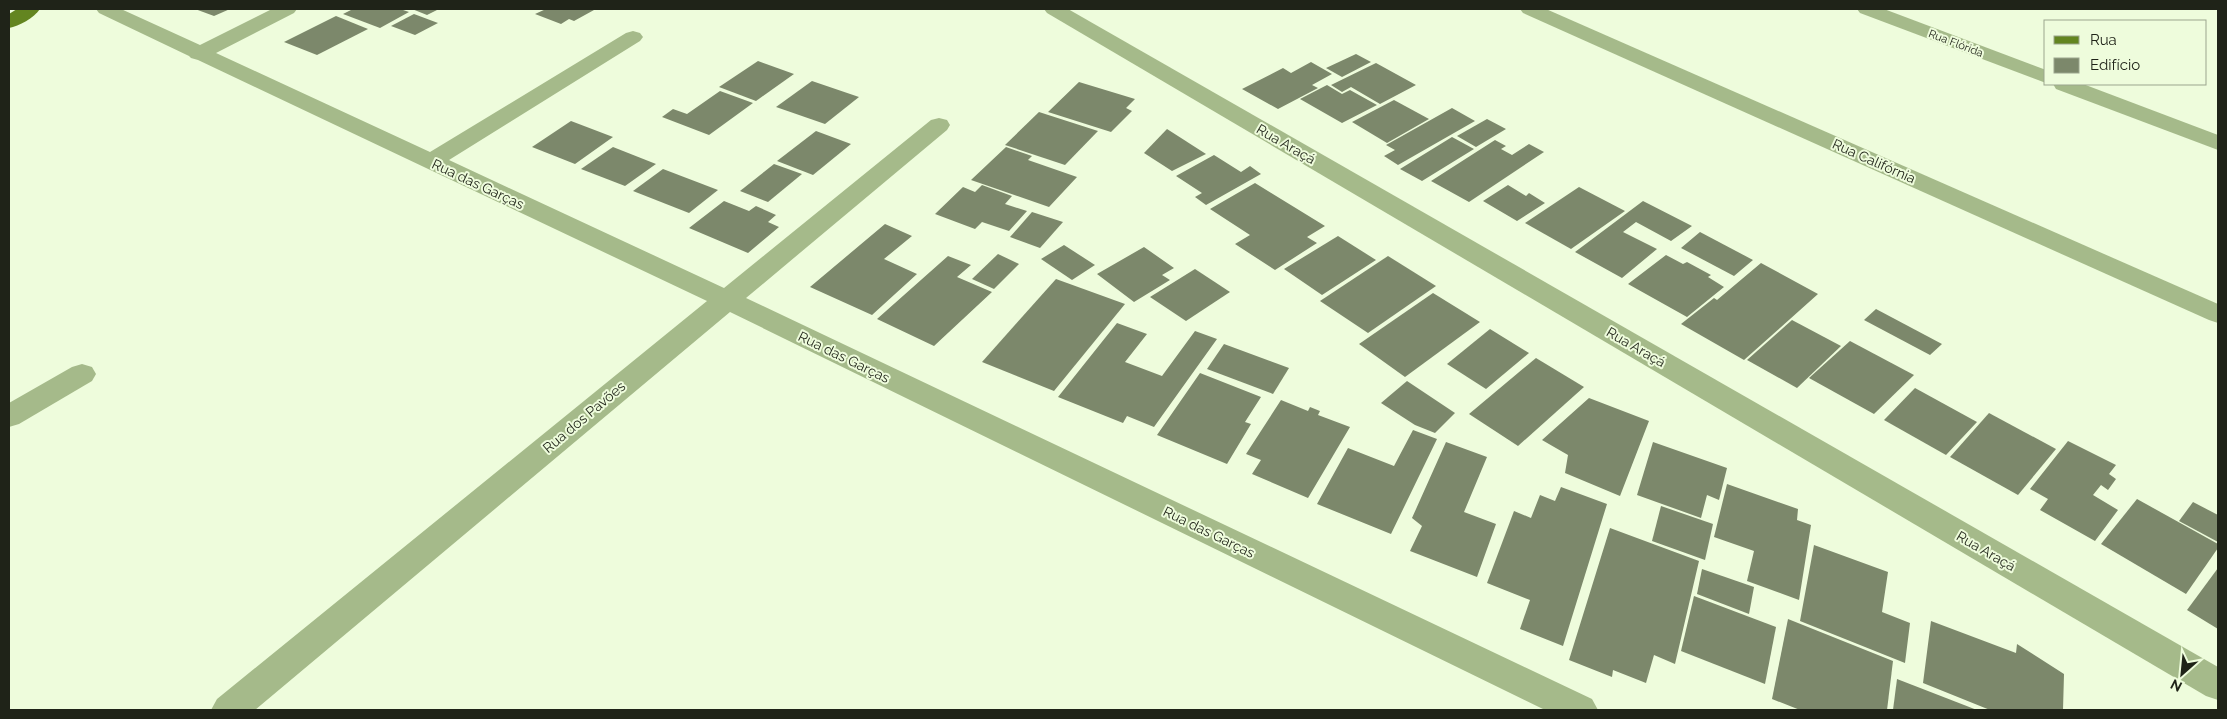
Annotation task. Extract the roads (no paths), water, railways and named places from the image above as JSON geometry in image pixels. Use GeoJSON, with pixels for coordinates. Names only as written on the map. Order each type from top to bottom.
{"type":"FeatureCollection","features":[{"type":"Feature","properties":{"kind":"main road"},"geometry":{"type":"LineString","coordinates":[[9,22],[30,9]]}},
{"type":"Feature","properties":{"kind":"street","name":"Rua das Garças"},"geometry":{"type":"LineString","coordinates":[[106,9],[198,54],[725,300],[1580,710]]}},
{"type":"Feature","properties":{"kind":"street"},"geometry":{"type":"LineString","coordinates":[[198,54],[288,9]]}},
{"type":"Feature","properties":{"kind":"street","name":"Rua Araçá"},"geometry":{"type":"LineString","coordinates":[[1054,9],[2218,685]]}},
{"type":"Feature","properties":{"kind":"street","name":"Rua Califórnia"},"geometry":{"type":"LineString","coordinates":[[1530,9],[2218,314]]}},
{"type":"Feature","properties":{"kind":"street","name":"Rua Flórida"},"geometry":{"type":"LineString","coordinates":[[1866,9],[2044,76]]}},
{"type":"Feature","properties":{"kind":"street"},"geometry":{"type":"LineString","coordinates":[[430,162],[633,37]]}},
{"type":"Feature","properties":{"kind":"street"},"geometry":{"type":"LineString","coordinates":[[2067,85],[2218,143]]}},
{"type":"Feature","properties":{"kind":"street","name":"Rua dos Pavões"},"geometry":{"type":"LineString","coordinates":[[229,710],[939,125]]}},
{"type":"Feature","properties":{"kind":"street"},"geometry":{"type":"LineString","coordinates":[[9,416],[82,374]]}}]}
